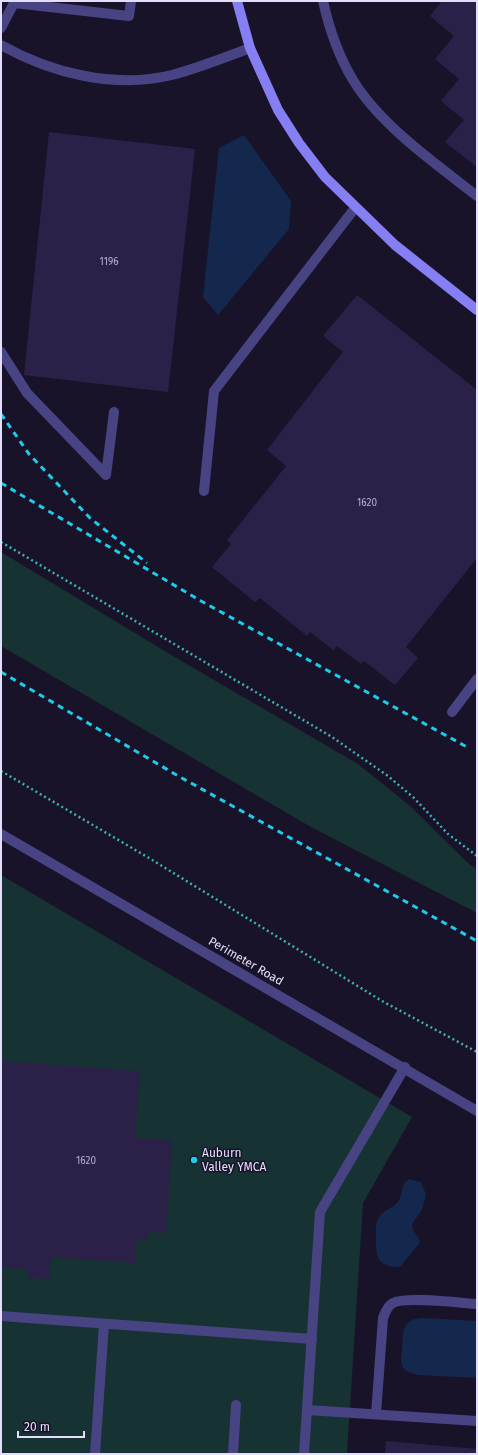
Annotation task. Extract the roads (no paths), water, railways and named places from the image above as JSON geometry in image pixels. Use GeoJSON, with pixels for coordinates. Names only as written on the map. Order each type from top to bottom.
{"type":"FeatureCollection","features":[{"type":"Feature","properties":{"kind":"street"},"geometry":{"type":"LineString","coordinates":[[1,28],[14,3],[129,16],[131,1]]}},
{"type":"Feature","properties":{"kind":"street"},"geometry":{"type":"LineString","coordinates":[[237,1],[250,48],[278,110],[299,143],[325,177],[355,208],[395,245],[477,310]]}},
{"type":"Feature","properties":{"kind":"street"},"geometry":{"type":"LineString","coordinates":[[323,1],[335,42],[353,80],[370,103],[422,153],[477,196]]}},
{"type":"Feature","properties":{"kind":"street"},"geometry":{"type":"LineString","coordinates":[[1,45],[37,63],[56,69],[107,79],[131,80],[172,75],[250,48]]}},
{"type":"Feature","properties":{"kind":"street"},"geometry":{"type":"LineString","coordinates":[[204,491],[214,391],[355,208]]}},
{"type":"Feature","properties":{"kind":"street"},"geometry":{"type":"LineString","coordinates":[[1,352],[27,393],[106,475],[114,412]]}},
{"type":"Feature","properties":{"kind":"street"},"geometry":{"type":"LineString","coordinates":[[452,712],[477,679]]}},
{"type":"Feature","properties":{"kind":"street","name":"Perimeter Road"},"geometry":{"type":"LineString","coordinates":[[1,834],[405,1067],[477,1111]]}},
{"type":"Feature","properties":{"kind":"street"},"geometry":{"type":"LineString","coordinates":[[304,1454],[320,1212],[405,1067]]}},
{"type":"Feature","properties":{"kind":"street"},"geometry":{"type":"LineString","coordinates":[[376,1414],[383,1318],[387,1308],[392,1303],[408,1300],[477,1304]]}},
{"type":"Feature","properties":{"kind":"street"},"geometry":{"type":"LineString","coordinates":[[1,1316],[312,1339]]}},
{"type":"Feature","properties":{"kind":"street"},"geometry":{"type":"LineString","coordinates":[[95,1454],[104,1324]]}},
{"type":"Feature","properties":{"kind":"street"},"geometry":{"type":"LineString","coordinates":[[233,1454],[236,1405]]}},
{"type":"Feature","properties":{"kind":"street"},"geometry":{"type":"LineString","coordinates":[[307,1410],[477,1421]]}},
{"type":"Feature","properties":{"kind":"water"},"geometry":{"type":"Polygon","coordinates":[[[244,135],[291,201],[289,229],[218,315],[203,297],[219,148],[244,135]]]}},
{"type":"Feature","properties":{"kind":"water"},"geometry":{"type":"Polygon","coordinates":[[[409,1179],[421,1182],[426,1194],[422,1210],[412,1224],[413,1230],[420,1241],[400,1267],[393,1267],[382,1263],[377,1255],[376,1223],[384,1212],[397,1203],[404,1184],[409,1179]]]}},
{"type":"Feature","properties":{"kind":"water"},"geometry":{"type":"Polygon","coordinates":[[[423,1318],[477,1321],[477,1378],[418,1375],[404,1369],[401,1359],[405,1327],[411,1320],[423,1318]]]}},
{"type":"Feature","properties":{"kind":"railway"},"geometry":{"type":"LineString","coordinates":[[1,414],[29,454],[90,518],[147,563]]}},
{"type":"Feature","properties":{"kind":"railway"},"geometry":{"type":"LineString","coordinates":[[1,483],[201,601],[467,747]]}},
{"type":"Feature","properties":{"kind":"railway"},"geometry":{"type":"LineString","coordinates":[[1,672],[180,777],[477,941]]}},
{"type":"Feature","properties":{"kind":"place","name":"Auburn Valley YMCA"},"geometry":{"type":"Point","coordinates":[194,1160]}}]}
